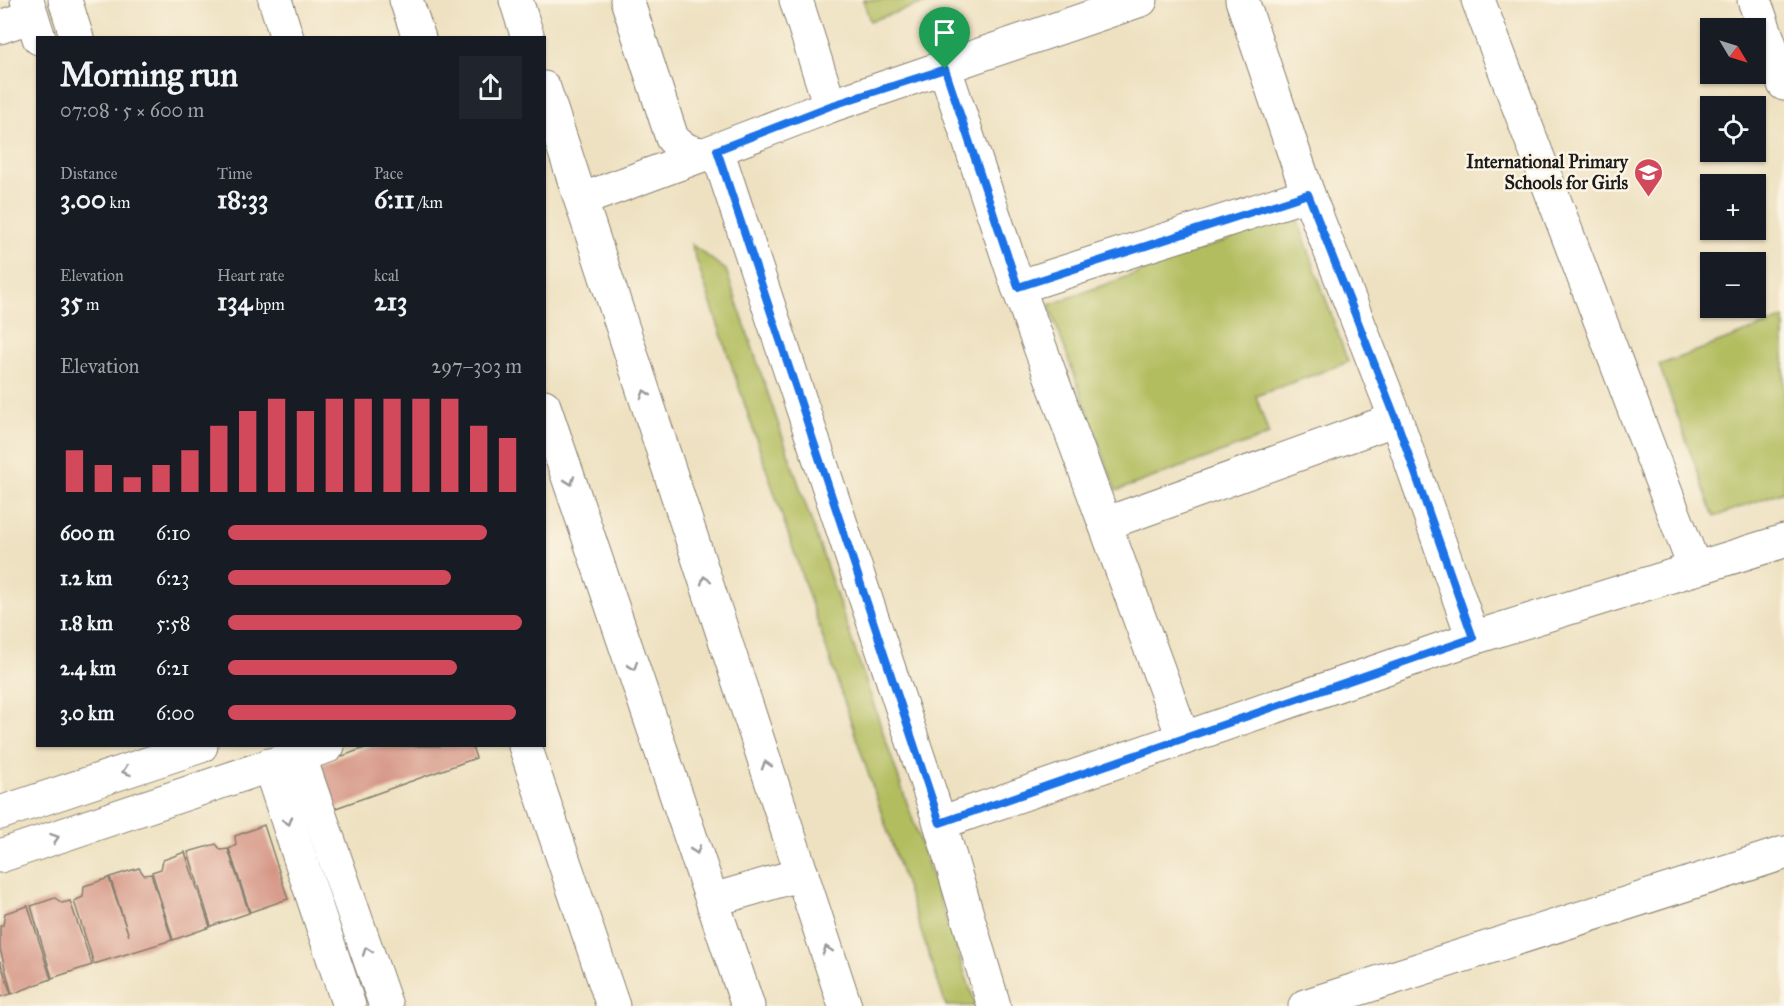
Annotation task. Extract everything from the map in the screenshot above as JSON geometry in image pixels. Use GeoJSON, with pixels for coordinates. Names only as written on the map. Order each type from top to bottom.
{"type":"FeatureCollection","features":[{"type":"Feature","properties":{"kind":"street"},"geometry":{"type":"LineString","coordinates":[[65,0],[75,36]]}},
{"type":"Feature","properties":{"kind":"street"},"geometry":{"type":"LineString","coordinates":[[275,0],[286,36]]}},
{"type":"Feature","properties":{"kind":"street"},"geometry":{"type":"LineString","coordinates":[[406,0],[418,36]]}},
{"type":"Feature","properties":{"kind":"street"},"geometry":{"type":"LineString","coordinates":[[516,0],[527,36]]}},
{"type":"Feature","properties":{"kind":"street"},"geometry":{"type":"LineString","coordinates":[[627,0],[672,138],[692,153],[711,152]]}},
{"type":"Feature","properties":{"kind":"street"},"geometry":{"type":"LineString","coordinates":[[796,0],[830,106]]}},
{"type":"Feature","properties":{"kind":"street"},"geometry":{"type":"LineString","coordinates":[[581,200],[830,106],[945,69],[1141,0]]}},
{"type":"Feature","properties":{"kind":"street"},"geometry":{"type":"LineString","coordinates":[[1242,0],[1308,194],[1396,419],[1473,638]]}},
{"type":"Feature","properties":{"kind":"street"},"geometry":{"type":"LineString","coordinates":[[1478,0],[1695,569]]}},
{"type":"Feature","properties":{"kind":"street"},"geometry":{"type":"LineString","coordinates":[[1754,0],[1784,84]]}},
{"type":"Feature","properties":{"kind":"street"},"geometry":{"type":"LineString","coordinates":[[0,27],[33,18]]}},
{"type":"Feature","properties":{"kind":"street"},"geometry":{"type":"LineString","coordinates":[[945,69],[1018,287],[1183,737]]}},
{"type":"Feature","properties":{"kind":"street"},"geometry":{"type":"LineString","coordinates":[[546,94],[845,1006]]}},
{"type":"Feature","properties":{"kind":"street"},"geometry":{"type":"LineString","coordinates":[[711,152],[940,823],[994,1006]]}},
{"type":"Feature","properties":{"kind":"street"},"geometry":{"type":"LineString","coordinates":[[1018,287],[1308,194]]}},
{"type":"Feature","properties":{"kind":"street"},"geometry":{"type":"LineString","coordinates":[[546,412],[748,1006]]}},
{"type":"Feature","properties":{"kind":"street"},"geometry":{"type":"LineString","coordinates":[[1105,524],[1396,419]]}},
{"type":"Feature","properties":{"kind":"street"},"geometry":{"type":"LineString","coordinates":[[940,823],[1473,638],[1783,543]]}},
{"type":"Feature","properties":{"kind":"street"},"geometry":{"type":"LineString","coordinates":[[0,813],[198,747]]}},
{"type":"Feature","properties":{"kind":"street"},"geometry":{"type":"LineString","coordinates":[[525,747],[613,1006]]}},
{"type":"Feature","properties":{"kind":"street"},"geometry":{"type":"LineString","coordinates":[[0,856],[293,754]]}},
{"type":"Feature","properties":{"kind":"street"},"geometry":{"type":"LineString","coordinates":[[293,754],[350,1006]]}},
{"type":"Feature","properties":{"kind":"street"},"geometry":{"type":"LineString","coordinates":[[293,754],[386,1006]]}},
{"type":"Feature","properties":{"kind":"street"},"geometry":{"type":"LineString","coordinates":[[1305,1006],[1784,853]]}},
{"type":"Feature","properties":{"kind":"street"},"geometry":{"type":"LineString","coordinates":[[713,900],[802,873]]}},
{"type":"Feature","properties":{"kind":"green space"},"geometry":{"type":"Polygon","coordinates":[[[863,0],[934,0],[870,21],[863,0]]]}},
{"type":"Feature","properties":{"kind":"green space"},"geometry":{"type":"Polygon","coordinates":[[[1296,215],[1348,362],[1256,396],[1269,435],[1116,491],[1049,305],[1296,215]]]}},
{"type":"Feature","properties":{"kind":"green space"},"geometry":{"type":"Polygon","coordinates":[[[691,244],[726,270],[976,1006],[946,1006],[691,244]]]}},
{"type":"Feature","properties":{"kind":"green space"},"geometry":{"type":"Polygon","coordinates":[[[1784,318],[1784,491],[1714,517],[1659,365],[1784,318]]]}},
{"type":"Feature","properties":{"kind":"building"},"geometry":{"type":"Polygon","coordinates":[[[367,747],[472,747],[476,758],[322,813],[307,769],[367,747]]]}},
{"type":"Feature","properties":{"kind":"building"},"geometry":{"type":"Polygon","coordinates":[[[264,825],[288,899],[250,912],[229,849],[236,845],[235,836],[264,825]]]}},
{"type":"Feature","properties":{"kind":"building"},"geometry":{"type":"Polygon","coordinates":[[[216,844],[221,850],[228,849],[249,913],[211,926],[188,852],[216,844]]]}},
{"type":"Feature","properties":{"kind":"building"},"geometry":{"type":"Polygon","coordinates":[[[185,852],[210,927],[173,940],[152,872],[161,869],[163,860],[185,852]]]}},
{"type":"Feature","properties":{"kind":"building"},"geometry":{"type":"Polygon","coordinates":[[[139,868],[144,875],[151,874],[172,940],[94,964],[74,901],[83,897],[84,886],[109,878],[129,936],[110,877],[139,868]]]}},
{"type":"Feature","properties":{"kind":"building"},"geometry":{"type":"Polygon","coordinates":[[[55,898],[62,903],[70,901],[92,965],[52,978],[31,906],[55,898]]]}},
{"type":"Feature","properties":{"kind":"building"},"geometry":{"type":"Polygon","coordinates":[[[28,906],[51,979],[12,994],[0,949],[0,926],[3,925],[5,913],[28,906]]]}},
{"type":"Feature","properties":{"kind":"building"},"geometry":{"type":"Polygon","coordinates":[[[0,961],[11,994],[0,997],[0,961]]]}},
{"type":"Feature","properties":{"kind":"place","name":"International Primary Schools for Girls"},"geometry":{"type":"Point","coordinates":[1649,198]}},
{"type":"Feature","properties":{"kind":"route"},"geometry":{"type":"LineString","coordinates":[[945,69],[1018,287],[1308,194],[1396,419],[1473,638],[940,823],[717,150],[830,106],[945,69]]}}]}
